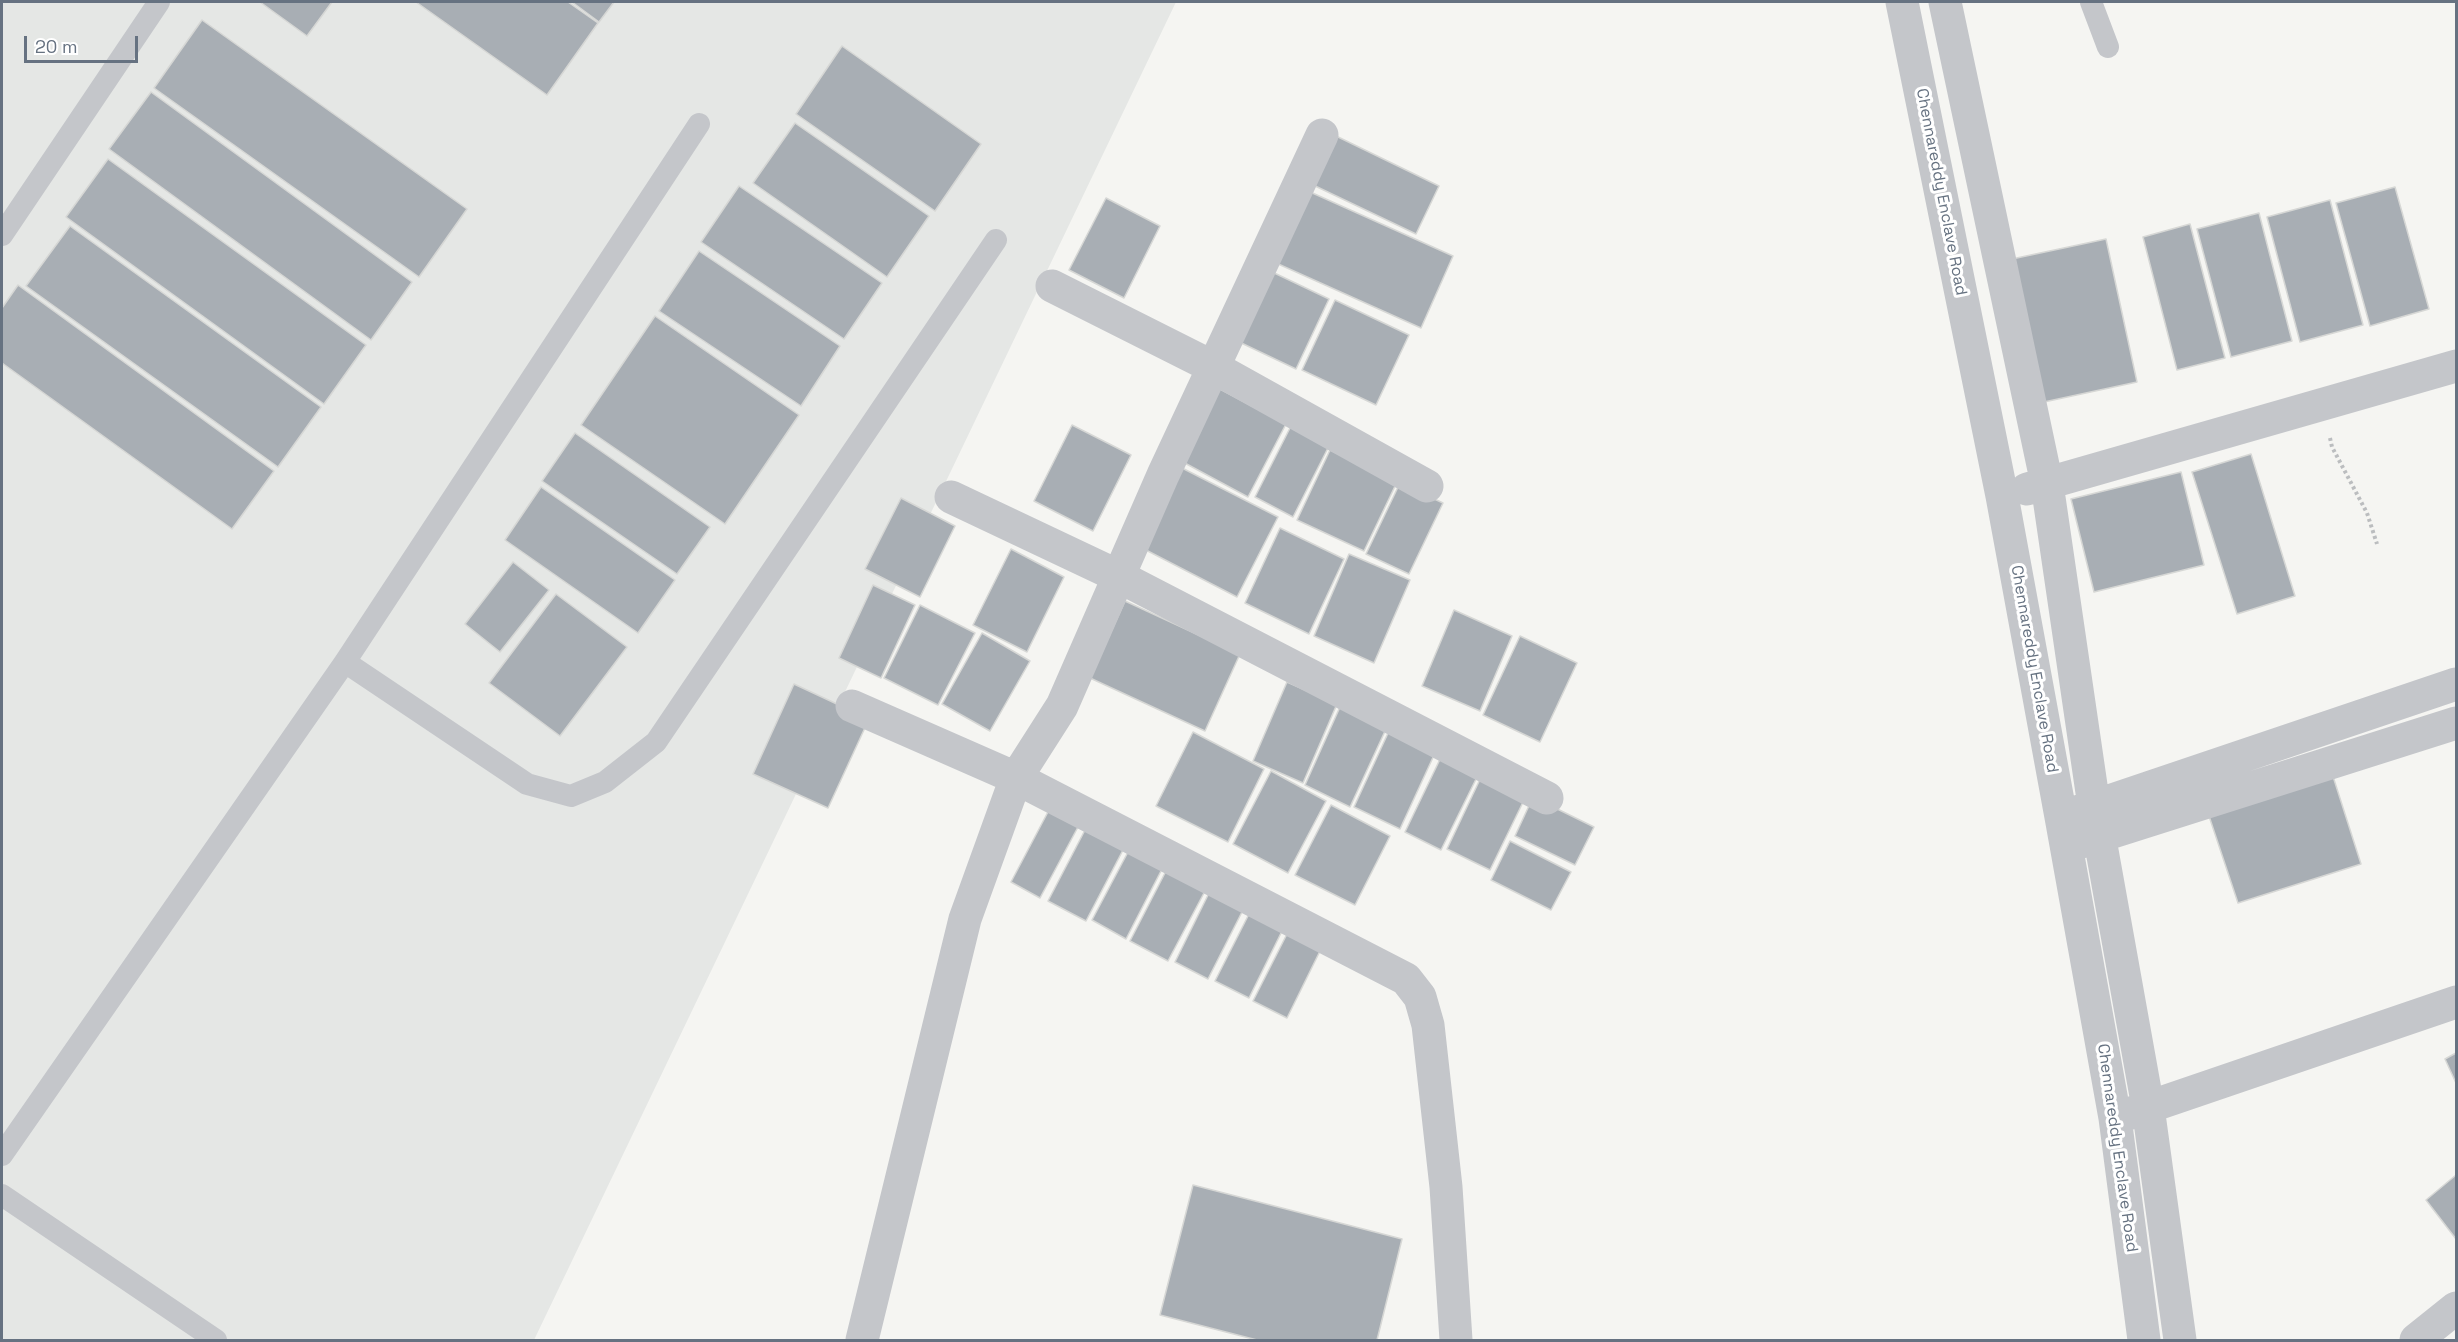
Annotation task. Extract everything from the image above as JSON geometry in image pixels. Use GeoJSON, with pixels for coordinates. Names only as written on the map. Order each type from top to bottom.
{"type":"FeatureCollection","features":[{"type":"Feature","properties":{"kind":"street","name":"Chennareddy Enclave Road"},"geometry":{"type":"LineString","coordinates":[[1902,2],[2002,496],[2115,1118],[2144,1341]]}},
{"type":"Feature","properties":{"kind":"street","name":"Chennareddy Enclave Road"},"geometry":{"type":"LineString","coordinates":[[1945,2],[2047,484],[2097,821],[2148,1107],[2180,1341]]}},
{"type":"Feature","properties":{"kind":"street"},"geometry":{"type":"LineString","coordinates":[[862,1341],[965,920],[1016,778],[1062,706],[1118,576],[1322,135]]}},
{"type":"Feature","properties":{"kind":"street"},"geometry":{"type":"LineString","coordinates":[[1052,286],[1215,368],[1427,486]]}},
{"type":"Feature","properties":{"kind":"street"},"geometry":{"type":"LineString","coordinates":[[2002,496],[2324,406],[2457,366]]}},
{"type":"Feature","properties":{"kind":"street"},"geometry":{"type":"LineString","coordinates":[[951,496],[1118,576],[1547,798]]}},
{"type":"Feature","properties":{"kind":"street"},"geometry":{"type":"LineString","coordinates":[[2097,821],[2214,766],[2457,684]]}},
{"type":"Feature","properties":{"kind":"street"},"geometry":{"type":"LineString","coordinates":[[852,706],[1016,778],[1406,979],[1420,997],[1428,1025],[1446,1186],[1456,1341]]}},
{"type":"Feature","properties":{"kind":"street"},"geometry":{"type":"LineString","coordinates":[[2063,832],[2097,821],[2222,797],[2457,723]]}},
{"type":"Feature","properties":{"kind":"street"},"geometry":{"type":"LineString","coordinates":[[2284,742],[2294,774]]}},
{"type":"Feature","properties":{"kind":"street"},"geometry":{"type":"LineString","coordinates":[[2214,766],[2222,797]]}},
{"type":"Feature","properties":{"kind":"street"},"geometry":{"type":"LineString","coordinates":[[2115,1118],[2457,1002]]}},
{"type":"Feature","properties":{"kind":"street"},"geometry":{"type":"LineString","coordinates":[[2416,1341],[2457,1308]]}},
{"type":"Feature","properties":{"kind":"lane"},"geometry":{"type":"LineString","coordinates":[[2,235],[159,2]]}},
{"type":"Feature","properties":{"kind":"lane"},"geometry":{"type":"LineString","coordinates":[[2091,2],[2108,47]]}},
{"type":"Feature","properties":{"kind":"lane"},"geometry":{"type":"LineString","coordinates":[[2,1155],[345,662],[699,124]]}},
{"type":"Feature","properties":{"kind":"lane"},"geometry":{"type":"LineString","coordinates":[[345,662],[527,784],[571,796],[605,782],[656,742],[996,240]]}},
{"type":"Feature","properties":{"kind":"lane"},"geometry":{"type":"LineString","coordinates":[[2,1195],[216,1341]]}},
{"type":"Feature","properties":{"kind":"path"},"geometry":{"type":"LineString","coordinates":[[2324,406],[2332,447],[2367,513],[2377,544]]}},
{"type":"Feature","properties":{"kind":"shaded area"},"geometry":{"type":"Polygon","coordinates":[[[2,2],[1176,2],[534,1340],[2,1340],[2,2]]]}},
{"type":"Feature","properties":{"kind":"building"},"geometry":{"type":"Polygon","coordinates":[[[260,2],[332,2],[307,36],[260,2]]]}},
{"type":"Feature","properties":{"kind":"building"},"geometry":{"type":"Polygon","coordinates":[[[416,2],[568,2],[598,23],[547,95],[416,2]]]}},
{"type":"Feature","properties":{"kind":"building"},"geometry":{"type":"Polygon","coordinates":[[[572,2],[614,2],[599,22],[572,2]]]}},
{"type":"Feature","properties":{"kind":"building"},"geometry":{"type":"Polygon","coordinates":[[[202,20],[467,209],[419,277],[154,88],[202,20]]]}},
{"type":"Feature","properties":{"kind":"building"},"geometry":{"type":"Polygon","coordinates":[[[842,46],[981,144],[935,211],[796,114],[842,46]]]}},
{"type":"Feature","properties":{"kind":"building"},"geometry":{"type":"Polygon","coordinates":[[[151,92],[412,282],[371,340],[109,149],[151,92]]]}},
{"type":"Feature","properties":{"kind":"building"},"geometry":{"type":"Polygon","coordinates":[[[795,123],[929,216],[887,277],[753,183],[795,123]]]}},
{"type":"Feature","properties":{"kind":"building"},"geometry":{"type":"Polygon","coordinates":[[[1334,135],[1439,186],[1416,234],[1311,184],[1334,135]]]}},
{"type":"Feature","properties":{"kind":"building"},"geometry":{"type":"Polygon","coordinates":[[[108,159],[366,345],[324,404],[66,217],[108,159]]]}},
{"type":"Feature","properties":{"kind":"building"},"geometry":{"type":"Polygon","coordinates":[[[739,186],[882,283],[844,339],[701,242],[739,186]]]}},
{"type":"Feature","properties":{"kind":"building"},"geometry":{"type":"Polygon","coordinates":[[[2395,187],[2429,309],[2370,326],[2336,203],[2395,187]]]}},
{"type":"Feature","properties":{"kind":"building"},"geometry":{"type":"Polygon","coordinates":[[[1308,191],[1453,256],[1421,328],[1276,263],[1308,191]]]}},
{"type":"Feature","properties":{"kind":"building"},"geometry":{"type":"Polygon","coordinates":[[[1106,198],[1160,226],[1124,298],[1069,270],[1106,198]]]}},
{"type":"Feature","properties":{"kind":"building"},"geometry":{"type":"Polygon","coordinates":[[[2330,200],[2363,325],[2300,342],[2267,217],[2330,200]]]}},
{"type":"Feature","properties":{"kind":"building"},"geometry":{"type":"Polygon","coordinates":[[[2259,213],[2292,341],[2231,357],[2197,229],[2259,213]]]}},
{"type":"Feature","properties":{"kind":"building"},"geometry":{"type":"Polygon","coordinates":[[[2190,224],[2225,358],[2177,370],[2143,237],[2190,224]]]}},
{"type":"Feature","properties":{"kind":"building"},"geometry":{"type":"Polygon","coordinates":[[[70,226],[321,407],[278,467],[26,286],[70,226]]]}},
{"type":"Feature","properties":{"kind":"building"},"geometry":{"type":"Polygon","coordinates":[[[2106,239],[2137,382],[2044,402],[2012,259],[2106,239]]]}},
{"type":"Feature","properties":{"kind":"building"},"geometry":{"type":"Polygon","coordinates":[[[699,251],[840,346],[801,406],[659,311],[699,251]]]}},
{"type":"Feature","properties":{"kind":"building"},"geometry":{"type":"Polygon","coordinates":[[[1268,270],[1329,299],[1296,369],[1235,340],[1268,270]]]}},
{"type":"Feature","properties":{"kind":"building"},"geometry":{"type":"Polygon","coordinates":[[[18,285],[274,471],[232,529],[2,363],[2,308],[18,285]]]}},
{"type":"Feature","properties":{"kind":"building"},"geometry":{"type":"Polygon","coordinates":[[[1335,300],[1409,335],[1376,405],[1302,370],[1335,300]]]}},
{"type":"Feature","properties":{"kind":"building"},"geometry":{"type":"Polygon","coordinates":[[[655,316],[799,415],[725,524],[581,425],[655,316]]]}},
{"type":"Feature","properties":{"kind":"building"},"geometry":{"type":"Polygon","coordinates":[[[1218,388],[1286,424],[1248,497],[1181,461],[1218,388]]]}},
{"type":"Feature","properties":{"kind":"building"},"geometry":{"type":"Polygon","coordinates":[[[1292,424],[1330,444],[1293,517],[1255,497],[1292,424]]]}},
{"type":"Feature","properties":{"kind":"building"},"geometry":{"type":"Polygon","coordinates":[[[1072,425],[1131,455],[1093,531],[1034,501],[1072,425]]]}},
{"type":"Feature","properties":{"kind":"building"},"geometry":{"type":"Polygon","coordinates":[[[575,433],[710,527],[677,574],[542,481],[575,433]]]}},
{"type":"Feature","properties":{"kind":"building"},"geometry":{"type":"Polygon","coordinates":[[[1330,450],[1397,482],[1364,551],[1297,520],[1330,450]]]}},
{"type":"Feature","properties":{"kind":"building"},"geometry":{"type":"Polygon","coordinates":[[[2251,454],[2295,596],[2237,614],[2192,472],[2251,454]]]}},
{"type":"Feature","properties":{"kind":"building"},"geometry":{"type":"Polygon","coordinates":[[[1182,468],[1278,517],[1237,597],[1142,548],[1182,468]]]}},
{"type":"Feature","properties":{"kind":"building"},"geometry":{"type":"Polygon","coordinates":[[[2181,472],[2204,565],[2094,592],[2071,499],[2181,472]]]}},
{"type":"Feature","properties":{"kind":"building"},"geometry":{"type":"Polygon","coordinates":[[[1400,483],[1443,503],[1409,574],[1366,554],[1400,483]]]}},
{"type":"Feature","properties":{"kind":"building"},"geometry":{"type":"Polygon","coordinates":[[[541,487],[675,580],[638,633],[505,540],[541,487]]]}},
{"type":"Feature","properties":{"kind":"building"},"geometry":{"type":"Polygon","coordinates":[[[901,498],[955,526],[920,597],[865,569],[901,498]]]}},
{"type":"Feature","properties":{"kind":"building"},"geometry":{"type":"Polygon","coordinates":[[[1280,528],[1344,559],[1309,634],[1245,603],[1280,528]]]}},
{"type":"Feature","properties":{"kind":"building"},"geometry":{"type":"Polygon","coordinates":[[[1011,549],[1064,577],[1027,652],[973,625],[1011,549]]]}},
{"type":"Feature","properties":{"kind":"building"},"geometry":{"type":"Polygon","coordinates":[[[1349,554],[1410,580],[1374,663],[1314,636],[1349,554]]]}},
{"type":"Feature","properties":{"kind":"building"},"geometry":{"type":"Polygon","coordinates":[[[513,562],[549,590],[500,652],[465,624],[513,562]]]}},
{"type":"Feature","properties":{"kind":"building"},"geometry":{"type":"Polygon","coordinates":[[[873,585],[915,605],[881,678],[839,658],[873,585]]]}},
{"type":"Feature","properties":{"kind":"building"},"geometry":{"type":"Polygon","coordinates":[[[556,594],[627,647],[560,736],[489,683],[556,594]]]}},
{"type":"Feature","properties":{"kind":"building"},"geometry":{"type":"Polygon","coordinates":[[[1125,601],[1240,654],[1205,731],[1090,678],[1125,601]]]}},
{"type":"Feature","properties":{"kind":"building"},"geometry":{"type":"Polygon","coordinates":[[[920,605],[975,633],[938,705],[884,678],[920,605]]]}},
{"type":"Feature","properties":{"kind":"building"},"geometry":{"type":"Polygon","coordinates":[[[1454,610],[1512,636],[1480,711],[1422,686],[1454,610]]]}},
{"type":"Feature","properties":{"kind":"building"},"geometry":{"type":"Polygon","coordinates":[[[982,633],[1030,661],[990,731],[942,704],[982,633]]]}},
{"type":"Feature","properties":{"kind":"building"},"geometry":{"type":"Polygon","coordinates":[[[1520,636],[1577,663],[1540,742],[1483,715],[1520,636]]]}},
{"type":"Feature","properties":{"kind":"building"},"geometry":{"type":"Polygon","coordinates":[[[1287,682],[1337,704],[1303,783],[1253,761],[1287,682]]]}},
{"type":"Feature","properties":{"kind":"building"},"geometry":{"type":"Polygon","coordinates":[[[794,684],[869,719],[828,808],[753,774],[794,684]]]}},
{"type":"Feature","properties":{"kind":"building"},"geometry":{"type":"Polygon","coordinates":[[[1340,707],[1386,729],[1350,807],[1305,785],[1340,707]]]}},
{"type":"Feature","properties":{"kind":"building"},"geometry":{"type":"Polygon","coordinates":[[[1389,731],[1435,753],[1400,829],[1354,807],[1389,731]]]}},
{"type":"Feature","properties":{"kind":"building"},"geometry":{"type":"Polygon","coordinates":[[[1193,732],[1264,769],[1228,842],[1156,806],[1193,732]]]}},
{"type":"Feature","properties":{"kind":"building"},"geometry":{"type":"Polygon","coordinates":[[[1443,753],[1480,771],[1441,850],[1405,832],[1443,753]]]}},
{"type":"Feature","properties":{"kind":"building"},"geometry":{"type":"Polygon","coordinates":[[[2330,767],[2361,864],[2238,903],[2206,807],[2330,767]]]}},
{"type":"Feature","properties":{"kind":"building"},"geometry":{"type":"Polygon","coordinates":[[[1271,771],[1326,801],[1288,873],[1233,844],[1271,771]]]}},
{"type":"Feature","properties":{"kind":"building"},"geometry":{"type":"Polygon","coordinates":[[[1483,773],[1527,794],[1490,870],[1447,849],[1483,773]]]}},
{"type":"Feature","properties":{"kind":"building"},"geometry":{"type":"Polygon","coordinates":[[[1533,797],[1594,827],[1575,865],[1515,836],[1533,797]]]}},
{"type":"Feature","properties":{"kind":"building"},"geometry":{"type":"Polygon","coordinates":[[[1331,805],[1390,836],[1355,905],[1295,875],[1331,805]]]}},
{"type":"Feature","properties":{"kind":"building"},"geometry":{"type":"Polygon","coordinates":[[[1049,810],[1078,827],[1040,898],[1011,882],[1049,810]]]}},
{"type":"Feature","properties":{"kind":"building"},"geometry":{"type":"Polygon","coordinates":[[[1085,830],[1123,850],[1086,921],[1048,901],[1085,830]]]}},
{"type":"Feature","properties":{"kind":"building"},"geometry":{"type":"Polygon","coordinates":[[[1510,841],[1571,872],[1551,910],[1491,880],[1510,841]]]}},
{"type":"Feature","properties":{"kind":"building"},"geometry":{"type":"Polygon","coordinates":[[[1128,852],[1162,869],[1126,939],[1092,920],[1128,852]]]}},
{"type":"Feature","properties":{"kind":"building"},"geometry":{"type":"Polygon","coordinates":[[[1166,871],[1205,891],[1168,961],[1130,941],[1166,871]]]}},
{"type":"Feature","properties":{"kind":"building"},"geometry":{"type":"Polygon","coordinates":[[[1210,891],[1244,908],[1208,979],[1175,962],[1210,891]]]}},
{"type":"Feature","properties":{"kind":"building"},"geometry":{"type":"Polygon","coordinates":[[[1251,910],[1284,927],[1249,998],[1215,981],[1251,910]]]}},
{"type":"Feature","properties":{"kind":"building"},"geometry":{"type":"Polygon","coordinates":[[[1289,930],[1322,947],[1287,1018],[1253,1001],[1289,930]]]}},
{"type":"Feature","properties":{"kind":"building"},"geometry":{"type":"Polygon","coordinates":[[[2456,1053],[2456,1083],[2445,1059],[2456,1053]]]}},
{"type":"Feature","properties":{"kind":"building"},"geometry":{"type":"Polygon","coordinates":[[[2456,1175],[2456,1239],[2426,1200],[2456,1175]]]}},
{"type":"Feature","properties":{"kind":"building"},"geometry":{"type":"Polygon","coordinates":[[[1193,1185],[1402,1239],[1377,1340],[1257,1340],[1160,1315],[1193,1185]]]}}]}
